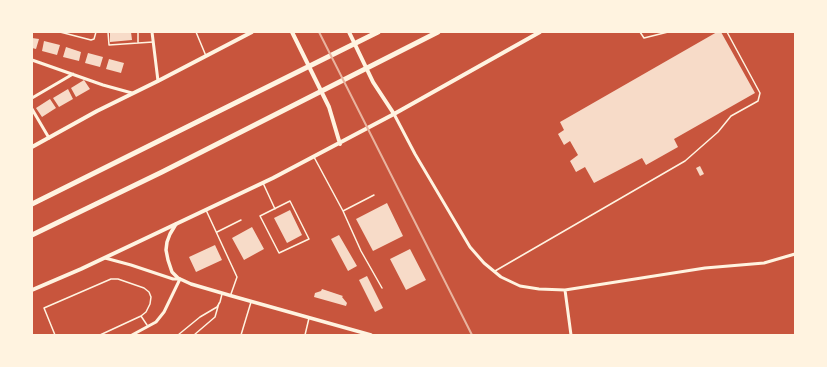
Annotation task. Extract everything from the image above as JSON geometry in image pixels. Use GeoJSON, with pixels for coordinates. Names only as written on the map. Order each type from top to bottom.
{"type":"FeatureCollection","features":[{"type":"Feature","properties":{"kind":"highway"},"geometry":{"type":"LineString","coordinates":[[32,204],[378,32]]}},
{"type":"Feature","properties":{"kind":"highway"},"geometry":{"type":"LineString","coordinates":[[32,235],[438,32]]}},
{"type":"Feature","properties":{"kind":"main road"},"geometry":{"type":"LineString","coordinates":[[32,148],[132,93],[252,32]]}},
{"type":"Feature","properties":{"kind":"main road"},"geometry":{"type":"LineString","coordinates":[[292,32],[329,107],[340,144]]}},
{"type":"Feature","properties":{"kind":"main road"},"geometry":{"type":"LineString","coordinates":[[349,32],[373,82],[394,114]]}},
{"type":"Feature","properties":{"kind":"main road"},"geometry":{"type":"LineString","coordinates":[[32,290],[106,258],[263,183],[340,144],[540,32]]}},
{"type":"Feature","properties":{"kind":"street"},"geometry":{"type":"LineString","coordinates":[[152,32],[158,81]]}},
{"type":"Feature","properties":{"kind":"street"},"geometry":{"type":"LineString","coordinates":[[32,60],[132,93]]}},
{"type":"Feature","properties":{"kind":"street"},"geometry":{"type":"LineString","coordinates":[[32,98],[73,74]]}},
{"type":"Feature","properties":{"kind":"street"},"geometry":{"type":"LineString","coordinates":[[32,109],[49,138]]}},
{"type":"Feature","properties":{"kind":"street"},"geometry":{"type":"LineString","coordinates":[[394,114],[415,154],[470,247],[484,263],[501,277],[520,286],[539,290],[565,290],[705,268],[764,263],[795,254]]}},
{"type":"Feature","properties":{"kind":"street"},"geometry":{"type":"LineString","coordinates":[[177,223],[170,234],[166,250],[172,272],[180,279],[191,284],[251,302],[371,335]]}},
{"type":"Feature","properties":{"kind":"street"},"geometry":{"type":"LineString","coordinates":[[106,258],[173,279],[180,279]]}},
{"type":"Feature","properties":{"kind":"street"},"geometry":{"type":"LineString","coordinates":[[132,335],[156,322],[164,312],[180,279]]}},
{"type":"Feature","properties":{"kind":"street"},"geometry":{"type":"LineString","coordinates":[[565,290],[571,335]]}},
{"type":"Feature","properties":{"kind":"lane"},"geometry":{"type":"LineString","coordinates":[[60,32],[91,40],[94,39],[96,32]]}},
{"type":"Feature","properties":{"kind":"lane"},"geometry":{"type":"LineString","coordinates":[[108,32],[109,45],[153,42]]}},
{"type":"Feature","properties":{"kind":"lane"},"geometry":{"type":"LineString","coordinates":[[138,32],[138,42]]}},
{"type":"Feature","properties":{"kind":"lane"},"geometry":{"type":"LineString","coordinates":[[196,32],[206,56]]}},
{"type":"Feature","properties":{"kind":"lane"},"geometry":{"type":"LineString","coordinates":[[640,32],[644,38],[668,32]]}},
{"type":"Feature","properties":{"kind":"lane"},"geometry":{"type":"LineString","coordinates":[[495,272],[685,161],[718,132],[731,116],[758,101],[760,93],[727,32]]}},
{"type":"Feature","properties":{"kind":"lane"},"geometry":{"type":"LineString","coordinates":[[314,157],[343,211],[361,251],[382,288]]}},
{"type":"Feature","properties":{"kind":"lane"},"geometry":{"type":"LineString","coordinates":[[263,183],[274,209]]}},
{"type":"Feature","properties":{"kind":"lane"},"geometry":{"type":"LineString","coordinates":[[343,211],[374,195]]}},
{"type":"Feature","properties":{"kind":"lane"},"geometry":{"type":"LineString","coordinates":[[290,201],[309,238],[279,253],[260,216],[274,209],[290,201]]}},
{"type":"Feature","properties":{"kind":"lane"},"geometry":{"type":"LineString","coordinates":[[206,210],[237,277],[231,296]]}},
{"type":"Feature","properties":{"kind":"lane"},"geometry":{"type":"LineString","coordinates":[[217,232],[241,220]]}},
{"type":"Feature","properties":{"kind":"lane"},"geometry":{"type":"LineString","coordinates":[[55,335],[44,308],[112,279],[118,279],[144,288],[149,292],[151,297],[150,304],[146,312],[141,316],[100,335]]}},
{"type":"Feature","properties":{"kind":"lane"},"geometry":{"type":"LineString","coordinates":[[194,335],[215,317],[222,293]]}},
{"type":"Feature","properties":{"kind":"lane"},"geometry":{"type":"LineString","coordinates":[[178,335],[200,317],[217,307],[220,302]]}},
{"type":"Feature","properties":{"kind":"lane"},"geometry":{"type":"LineString","coordinates":[[241,335],[251,302]]}},
{"type":"Feature","properties":{"kind":"lane"},"geometry":{"type":"LineString","coordinates":[[141,316],[148,327]]}},
{"type":"Feature","properties":{"kind":"lane"},"geometry":{"type":"LineString","coordinates":[[305,335],[309,318]]}},
{"type":"Feature","properties":{"kind":"building"},"geometry":{"type":"Polygon","coordinates":[[[110,32],[131,32],[132,40],[110,42],[110,32]]]}},
{"type":"Feature","properties":{"kind":"building"},"geometry":{"type":"Polygon","coordinates":[[[717,32],[721,32],[755,93],[674,139],[678,147],[646,165],[642,158],[594,183],[585,167],[576,172],[570,161],[578,155],[570,141],[564,145],[558,134],[564,130],[560,122],[717,32]]]}},
{"type":"Feature","properties":{"kind":"building"},"geometry":{"type":"Polygon","coordinates":[[[32,38],[39,39],[36,49],[32,48],[32,38]]]}},
{"type":"Feature","properties":{"kind":"building"},"geometry":{"type":"Polygon","coordinates":[[[44,41],[60,45],[57,55],[42,51],[44,41]]]}},
{"type":"Feature","properties":{"kind":"building"},"geometry":{"type":"Polygon","coordinates":[[[66,47],[81,52],[79,61],[63,57],[66,47]]]}},
{"type":"Feature","properties":{"kind":"building"},"geometry":{"type":"Polygon","coordinates":[[[88,53],[103,57],[100,67],[85,63],[88,53]]]}},
{"type":"Feature","properties":{"kind":"building"},"geometry":{"type":"Polygon","coordinates":[[[109,59],[124,63],[121,73],[106,69],[109,59]]]}},
{"type":"Feature","properties":{"kind":"building"},"geometry":{"type":"Polygon","coordinates":[[[84,80],[90,89],[76,97],[71,88],[84,80]]]}},
{"type":"Feature","properties":{"kind":"building"},"geometry":{"type":"Polygon","coordinates":[[[68,89],[73,99],[59,107],[53,98],[68,89]]]}},
{"type":"Feature","properties":{"kind":"building"},"geometry":{"type":"Polygon","coordinates":[[[50,99],[56,108],[42,117],[36,108],[50,99]]]}},
{"type":"Feature","properties":{"kind":"building"},"geometry":{"type":"Polygon","coordinates":[[[700,166],[704,174],[700,176],[696,168],[700,166]]]}},
{"type":"Feature","properties":{"kind":"building"},"geometry":{"type":"Polygon","coordinates":[[[387,203],[403,236],[373,251],[356,219],[387,203]]]}},
{"type":"Feature","properties":{"kind":"building"},"geometry":{"type":"Polygon","coordinates":[[[290,210],[302,235],[287,243],[274,218],[290,210]]]}},
{"type":"Feature","properties":{"kind":"building"},"geometry":{"type":"Polygon","coordinates":[[[252,227],[264,249],[244,260],[232,238],[252,227]]]}},
{"type":"Feature","properties":{"kind":"building"},"geometry":{"type":"Polygon","coordinates":[[[339,235],[357,266],[348,271],[331,239],[339,235]]]}},
{"type":"Feature","properties":{"kind":"building"},"geometry":{"type":"Polygon","coordinates":[[[215,245],[222,260],[196,272],[189,257],[215,245]]]}},
{"type":"Feature","properties":{"kind":"building"},"geometry":{"type":"Polygon","coordinates":[[[410,249],[426,280],[406,290],[390,259],[410,249]]]}},
{"type":"Feature","properties":{"kind":"building"},"geometry":{"type":"Polygon","coordinates":[[[367,276],[383,308],[375,312],[359,280],[367,276]]]}},
{"type":"Feature","properties":{"kind":"building"},"geometry":{"type":"Polygon","coordinates":[[[322,289],[343,296],[342,297],[347,303],[346,306],[314,297],[315,293],[321,291],[322,289]]]}},
{"type":"Feature","properties":{"kind":"railway"},"geometry":{"type":"LineString","coordinates":[[319,32],[472,335]]}}]}
